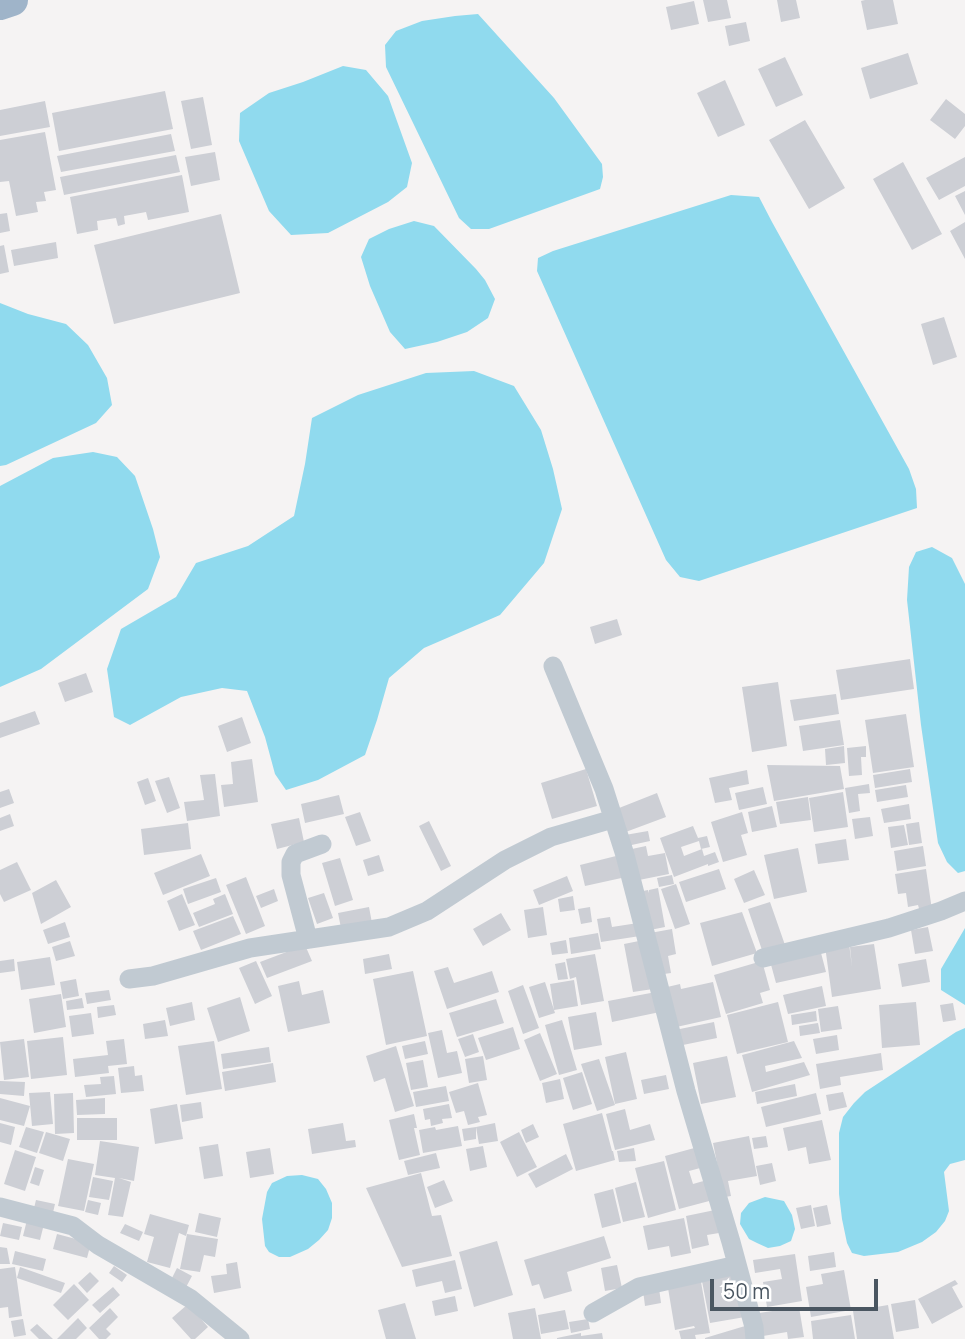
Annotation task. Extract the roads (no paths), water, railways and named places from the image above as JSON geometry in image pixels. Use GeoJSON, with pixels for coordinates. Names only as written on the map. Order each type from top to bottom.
{"type":"FeatureCollection","features":[{"type":"Feature","properties":{"kind":"highway"},"geometry":{"type":"LineString","coordinates":[[0,5],[12,0]]}},
{"type":"Feature","properties":{"kind":"street"},"geometry":{"type":"LineString","coordinates":[[553,666],[604,789],[625,855],[686,1091],[737,1265],[755,1339]]}},
{"type":"Feature","properties":{"kind":"street"},"geometry":{"type":"LineString","coordinates":[[129,979],[153,976],[250,948],[389,926],[427,911],[505,860],[551,837],[613,819]]}},
{"type":"Feature","properties":{"kind":"street"},"geometry":{"type":"LineString","coordinates":[[308,939],[291,875],[291,862],[295,855],[322,844]]}},
{"type":"Feature","properties":{"kind":"street"},"geometry":{"type":"LineString","coordinates":[[763,958],[889,928],[965,901]]}},
{"type":"Feature","properties":{"kind":"street"},"geometry":{"type":"LineString","coordinates":[[0,1207],[73,1226],[98,1245],[191,1299],[240,1339]]}},
{"type":"Feature","properties":{"kind":"street"},"geometry":{"type":"LineString","coordinates":[[593,1313],[639,1287],[737,1265]]}},
{"type":"Feature","properties":{"kind":"water"},"geometry":{"type":"Polygon","coordinates":[[[478,14],[554,98],[602,164],[603,177],[600,189],[489,229],[471,229],[459,218],[386,67],[385,45],[396,31],[422,21],[478,14]]]}},
{"type":"Feature","properties":{"kind":"water"},"geometry":{"type":"Polygon","coordinates":[[[343,66],[366,70],[388,96],[412,163],[407,187],[388,202],[328,233],[291,235],[269,211],[239,141],[240,113],[269,93],[343,66]]]}},
{"type":"Feature","properties":{"kind":"water"},"geometry":{"type":"Polygon","coordinates":[[[731,195],[759,197],[909,469],[916,489],[917,508],[699,581],[680,577],[666,560],[537,271],[538,258],[731,195]]]}},
{"type":"Feature","properties":{"kind":"water"},"geometry":{"type":"Polygon","coordinates":[[[414,221],[434,226],[476,269],[495,299],[488,318],[467,332],[405,349],[390,332],[361,257],[369,239],[414,221]]]}},
{"type":"Feature","properties":{"kind":"water"},"geometry":{"type":"Polygon","coordinates":[[[0,303],[66,324],[88,345],[107,378],[112,405],[96,423],[0,466],[0,303]]]}},
{"type":"Feature","properties":{"kind":"water"},"geometry":{"type":"Polygon","coordinates":[[[474,371],[514,386],[541,430],[562,509],[544,563],[500,615],[424,648],[389,678],[365,755],[318,780],[286,790],[275,774],[265,737],[247,691],[222,688],[181,697],[130,725],[114,717],[107,669],[121,629],[176,597],[196,563],[248,546],[294,516],[312,418],[358,395],[426,373],[474,371]]]}},
{"type":"Feature","properties":{"kind":"water"},"geometry":{"type":"Polygon","coordinates":[[[93,452],[117,457],[135,476],[160,557],[148,589],[41,669],[0,687],[0,486],[53,458],[93,452]]]}},
{"type":"Feature","properties":{"kind":"water"},"geometry":{"type":"Polygon","coordinates":[[[932,547],[952,558],[965,584],[965,871],[958,873],[947,862],[938,843],[907,600],[909,567],[916,552],[932,547]]]}},
{"type":"Feature","properties":{"kind":"water"},"geometry":{"type":"Polygon","coordinates":[[[965,928],[965,1005],[941,990],[941,969],[965,928]]]}},
{"type":"Feature","properties":{"kind":"water"},"geometry":{"type":"Polygon","coordinates":[[[965,1028],[965,1160],[950,1164],[944,1172],[949,1211],[945,1221],[922,1242],[898,1252],[864,1256],[852,1253],[847,1243],[839,1194],[839,1133],[843,1117],[865,1092],[965,1028]]]}},
{"type":"Feature","properties":{"kind":"water"},"geometry":{"type":"Polygon","coordinates":[[[302,1175],[318,1179],[326,1189],[332,1203],[332,1218],[328,1230],[308,1249],[290,1257],[279,1257],[269,1252],[265,1246],[262,1219],[267,1192],[272,1183],[287,1176],[302,1175]]]}},
{"type":"Feature","properties":{"kind":"water"},"geometry":{"type":"Polygon","coordinates":[[[765,1197],[784,1201],[792,1215],[795,1229],[791,1241],[780,1246],[768,1248],[749,1239],[740,1224],[741,1213],[749,1203],[765,1197]]]}}]}
